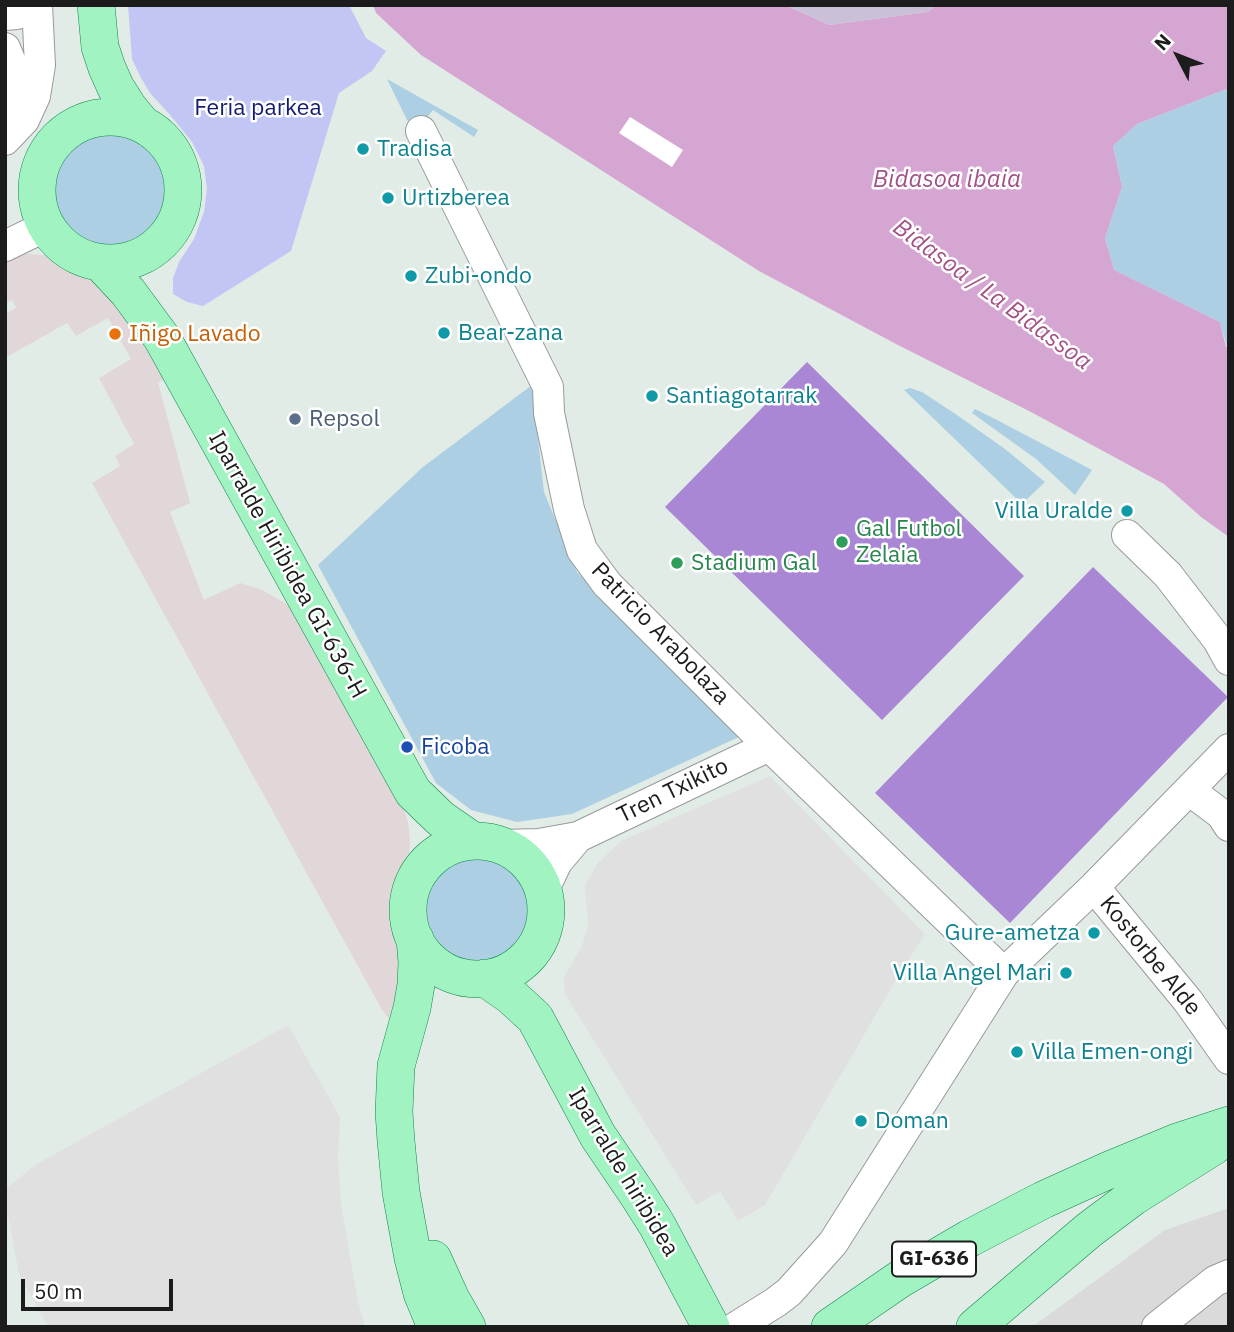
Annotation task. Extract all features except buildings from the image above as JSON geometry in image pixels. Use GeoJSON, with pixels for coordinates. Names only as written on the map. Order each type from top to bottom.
{"type":"FeatureCollection","features":[{"type":"Feature","properties":{"kind":"main road","name":"Iparralde Hiribidea GI-636-H"},"geometry":{"type":"LineString","coordinates":[[96,5],[100,47],[107,68],[116,88],[142,124]]}},
{"type":"Feature","properties":{"kind":"main road","name":"Iparralde Hiribidea GI-636-H"},"geometry":{"type":"LineString","coordinates":[[72,128],[89,89],[100,47]]}},
{"type":"Feature","properties":{"kind":"main road","name":"Iparralde Hiribidea GI-636-H"},"geometry":{"type":"LineString","coordinates":[[125,118],[142,124],[157,134],[178,162],[183,179],[180,214],[172,230],[148,253],[117,263],[84,259],[56,240],[39,209],[39,172],[46,155],[57,140],[88,120],[125,118]]}},
{"type":"Feature","properties":{"kind":"main road","name":"Iparralde Hiribidea GI-636-H"},"geometry":{"type":"LineString","coordinates":[[160,243],[154,290],[162,338]]}},
{"type":"Feature","properties":{"kind":"main road","name":"Iparralde Hiribidea GI-636-H"},"geometry":{"type":"LineString","coordinates":[[101,263],[128,292],[162,338],[413,792],[421,833],[419,873]]}},
{"type":"Feature","properties":{"kind":"main road","name":"Iparralde Hiribidea GI-636-H"},"geometry":{"type":"LineString","coordinates":[[413,792],[441,820],[487,843]]}},
{"type":"Feature","properties":{"kind":"main road"},"geometry":{"type":"LineString","coordinates":[[404,1031],[421,1008],[447,988],[507,971],[527,957],[537,943],[544,926],[546,908],[543,891],[527,862],[513,851],[487,843],[457,844],[442,851],[429,860],[419,873],[411,889],[408,906],[415,940],[416,985],[412,1008],[404,1031],[397,1059],[396,1141],[413,1258],[438,1324]]}},
{"type":"Feature","properties":{"kind":"main road"},"geometry":{"type":"LineString","coordinates":[[415,940],[424,954],[436,965],[451,974],[476,978]]}},
{"type":"Feature","properties":{"kind":"main road","name":"Iparralde hiribidea"},"geometry":{"type":"LineString","coordinates":[[527,957],[527,988],[535,1018],[598,1136],[657,1226],[711,1327]]}},
{"type":"Feature","properties":{"kind":"main road","name":"Iparralde hiribidea"},"geometry":{"type":"LineString","coordinates":[[476,978],[512,996],[535,1018]]}},
{"type":"Feature","properties":{"kind":"main road","name":"GI-636"},"geometry":{"type":"LineString","coordinates":[[830,1327],[900,1279],[1043,1200],[1177,1142],[1229,1125]]}},
{"type":"Feature","properties":{"kind":"main road"},"geometry":{"type":"LineString","coordinates":[[975,1327],[1089,1230],[1133,1197],[1229,1137]]}},
{"type":"Feature","properties":{"kind":"main road"},"geometry":{"type":"LineString","coordinates":[[405,1197],[419,1217],[451,1300],[467,1327]]}},
{"type":"Feature","properties":{"kind":"street"},"geometry":{"type":"LineString","coordinates":[[5,15],[17,14],[29,5]]}},
{"type":"Feature","properties":{"kind":"street"},"geometry":{"type":"LineString","coordinates":[[5,139],[24,120],[35,96],[40,65],[37,5]]}},
{"type":"Feature","properties":{"kind":"street"},"geometry":{"type":"LineString","coordinates":[[5,48],[15,72],[17,86],[14,114],[5,139]]}},
{"type":"Feature","properties":{"kind":"street","name":"Patricio Arabolaza"},"geometry":{"type":"LineString","coordinates":[[421,131],[548,387],[549,413],[569,509],[582,550],[607,584],[769,746],[1004,973]]}},
{"type":"Feature","properties":{"kind":"street"},"geometry":{"type":"LineString","coordinates":[[5,246],[46,226]]}},
{"type":"Feature","properties":{"kind":"street"},"geometry":{"type":"LineString","coordinates":[[1126,535],[1168,575],[1229,660]]}},
{"type":"Feature","properties":{"kind":"street","name":"Tren Txikito"},"geometry":{"type":"LineString","coordinates":[[487,843],[539,844],[578,837],[769,746]]}},
{"type":"Feature","properties":{"kind":"street","name":"Kostorbe Alde"},"geometry":{"type":"LineString","coordinates":[[736,1327],[789,1292],[833,1243],[1004,973],[1094,887],[1229,749]]}},
{"type":"Feature","properties":{"kind":"street"},"geometry":{"type":"LineString","coordinates":[[1189,790],[1221,814],[1229,826]]}},
{"type":"Feature","properties":{"kind":"street","name":"Tren Txikito"},"geometry":{"type":"LineString","coordinates":[[543,891],[557,862],[578,837]]}},
{"type":"Feature","properties":{"kind":"street","name":"Kostorbe Alde"},"geometry":{"type":"LineString","coordinates":[[1094,887],[1188,1001],[1229,1059]]}},
{"type":"Feature","properties":{"kind":"street"},"geometry":{"type":"LineString","coordinates":[[1157,1327],[1215,1281],[1229,1275]]}},
{"type":"Feature","properties":{"kind":"shaded area"},"geometry":{"type":"Polygon","coordinates":[[[785,5],[936,5],[928,12],[829,25],[785,5]]]}},
{"type":"Feature","properties":{"kind":"shaded area"},"geometry":{"type":"Polygon","coordinates":[[[387,79],[478,130],[474,137],[433,110],[420,126],[407,120],[387,79]]]}},
{"type":"Feature","properties":{"kind":"shaded area"},"geometry":{"type":"Polygon","coordinates":[[[1229,88],[1227,347],[1220,322],[1114,270],[1105,238],[1122,187],[1113,146],[1137,124],[1229,88]]]}},
{"type":"Feature","properties":{"kind":"shaded area"},"geometry":{"type":"Polygon","coordinates":[[[110,131],[132,135],[151,148],[164,167],[168,189],[164,211],[151,230],[132,243],[110,247],[88,243],[69,230],[56,211],[52,189],[56,167],[69,148],[88,135],[110,131]]]}},
{"type":"Feature","properties":{"kind":"shaded area"},"geometry":{"type":"Polygon","coordinates":[[[26,254],[56,258],[116,291],[166,379],[158,382],[190,503],[170,512],[204,600],[240,583],[260,589],[285,603],[293,611],[403,807],[408,822],[409,857],[398,886],[396,912],[398,928],[410,965],[391,1021],[382,1010],[92,483],[120,466],[115,456],[134,444],[99,378],[131,359],[108,318],[76,336],[67,323],[5,358],[5,314],[16,308],[12,300],[5,304],[5,260],[26,254]]]}},
{"type":"Feature","properties":{"kind":"shaded area"},"geometry":{"type":"Polygon","coordinates":[[[807,362],[1024,576],[882,720],[665,507],[807,362]]]}},
{"type":"Feature","properties":{"kind":"shaded area"},"geometry":{"type":"Polygon","coordinates":[[[532,385],[544,492],[577,572],[741,736],[572,814],[517,822],[471,810],[436,783],[318,565],[423,467],[532,385]]]}},
{"type":"Feature","properties":{"kind":"shaded area"},"geometry":{"type":"Polygon","coordinates":[[[910,388],[922,392],[957,415],[1045,482],[1022,504],[904,390],[910,388]]]}},
{"type":"Feature","properties":{"kind":"shaded area"},"geometry":{"type":"Polygon","coordinates":[[[975,409],[1092,470],[1075,495],[1036,459],[972,413],[975,409]]]}},
{"type":"Feature","properties":{"kind":"shaded area"},"geometry":{"type":"Polygon","coordinates":[[[1093,567],[1228,697],[1010,923],[875,793],[1093,567]]]}},
{"type":"Feature","properties":{"kind":"shaded area","name":"Doman"},"geometry":{"type":"Polygon","coordinates":[[[770,776],[925,934],[765,1205],[738,1221],[720,1191],[696,1205],[565,994],[564,977],[582,946],[588,925],[585,885],[597,864],[621,841],[770,776]]]}},
{"type":"Feature","properties":{"kind":"shaded area"},"geometry":{"type":"Polygon","coordinates":[[[478,859],[498,863],[514,874],[525,890],[529,910],[525,930],[514,946],[498,957],[478,961],[458,957],[442,946],[431,930],[427,910],[431,890],[442,874],[458,863],[478,859]]]}},
{"type":"Feature","properties":{"kind":"shaded area"},"geometry":{"type":"Polygon","coordinates":[[[288,1025],[340,1117],[338,1157],[341,1205],[365,1327],[48,1327],[19,1274],[5,1189],[35,1165],[288,1025]]]}},
{"type":"Feature","properties":{"kind":"shaded area"},"geometry":{"type":"Polygon","coordinates":[[[1229,1208],[1229,1327],[1032,1327],[1165,1230],[1229,1208]]]}},
{"type":"Feature","properties":{"kind":"green space","name":"Feria parkea"},"geometry":{"type":"Polygon","coordinates":[[[128,5],[349,5],[366,38],[386,51],[372,71],[339,93],[291,251],[203,306],[187,302],[173,294],[173,278],[179,262],[194,239],[204,212],[207,189],[204,166],[192,142],[150,93],[132,59],[128,5]]]}},
{"type":"Feature","properties":{"kind":"water","name":"Bidasoa ibaia"},"geometry":{"type":"Polygon","coordinates":[[[373,5],[785,5],[829,25],[928,12],[936,5],[1229,5],[1229,88],[1137,124],[1113,146],[1122,187],[1105,238],[1114,270],[1220,322],[1226,347],[1229,347],[1229,537],[1201,517],[1164,484],[759,271],[421,55],[376,13],[373,5]]]}},
{"type":"Feature","properties":{"kind":"pier"},"geometry":{"type":"Polygon","coordinates":[[[630,117],[683,150],[672,167],[619,133],[630,117]]]}},
{"type":"Feature","properties":{"kind":"place","name":"Tradisa"},"geometry":{"type":"Point","coordinates":[363,149]}},
{"type":"Feature","properties":{"kind":"place","name":"Urtizberea"},"geometry":{"type":"Point","coordinates":[388,198]}},
{"type":"Feature","properties":{"kind":"place","name":"Zubi-ondo"},"geometry":{"type":"Point","coordinates":[411,276]}},
{"type":"Feature","properties":{"kind":"place","name":"Bear-zana"},"geometry":{"type":"Point","coordinates":[444,333]}},
{"type":"Feature","properties":{"kind":"place","name":"Iñigo Lavado"},"geometry":{"type":"Point","coordinates":[115,334]}},
{"type":"Feature","properties":{"kind":"place","name":"Santiagotarrak"},"geometry":{"type":"Point","coordinates":[652,396]}},
{"type":"Feature","properties":{"kind":"place","name":"Repsol"},"geometry":{"type":"Point","coordinates":[295,419]}},
{"type":"Feature","properties":{"kind":"place","name":"Villa Uralde"},"geometry":{"type":"Point","coordinates":[1127,511]}},
{"type":"Feature","properties":{"kind":"place","name":"Gal Futbol Zelaia"},"geometry":{"type":"Point","coordinates":[842,542]}},
{"type":"Feature","properties":{"kind":"place","name":"Stadium Gal"},"geometry":{"type":"Point","coordinates":[677,563]}},
{"type":"Feature","properties":{"kind":"place","name":"Ficoba"},"geometry":{"type":"Point","coordinates":[407,747]}},
{"type":"Feature","properties":{"kind":"place","name":"Gure-ametza"},"geometry":{"type":"Point","coordinates":[1094,933]}},
{"type":"Feature","properties":{"kind":"place","name":"Villa Angel Mari"},"geometry":{"type":"Point","coordinates":[1066,973]}},
{"type":"Feature","properties":{"kind":"place","name":"Villa Emen-ongi"},"geometry":{"type":"Point","coordinates":[1017,1052]}},
{"type":"Feature","properties":{"kind":"place","name":"Doman"},"geometry":{"type":"Point","coordinates":[861,1121]}},
{"type":"Feature","properties":{"kind":"water label","name":"Bidasoa / La Bidassoa"},"geometry":{"type":"Point","coordinates":[992,295]}}]}
